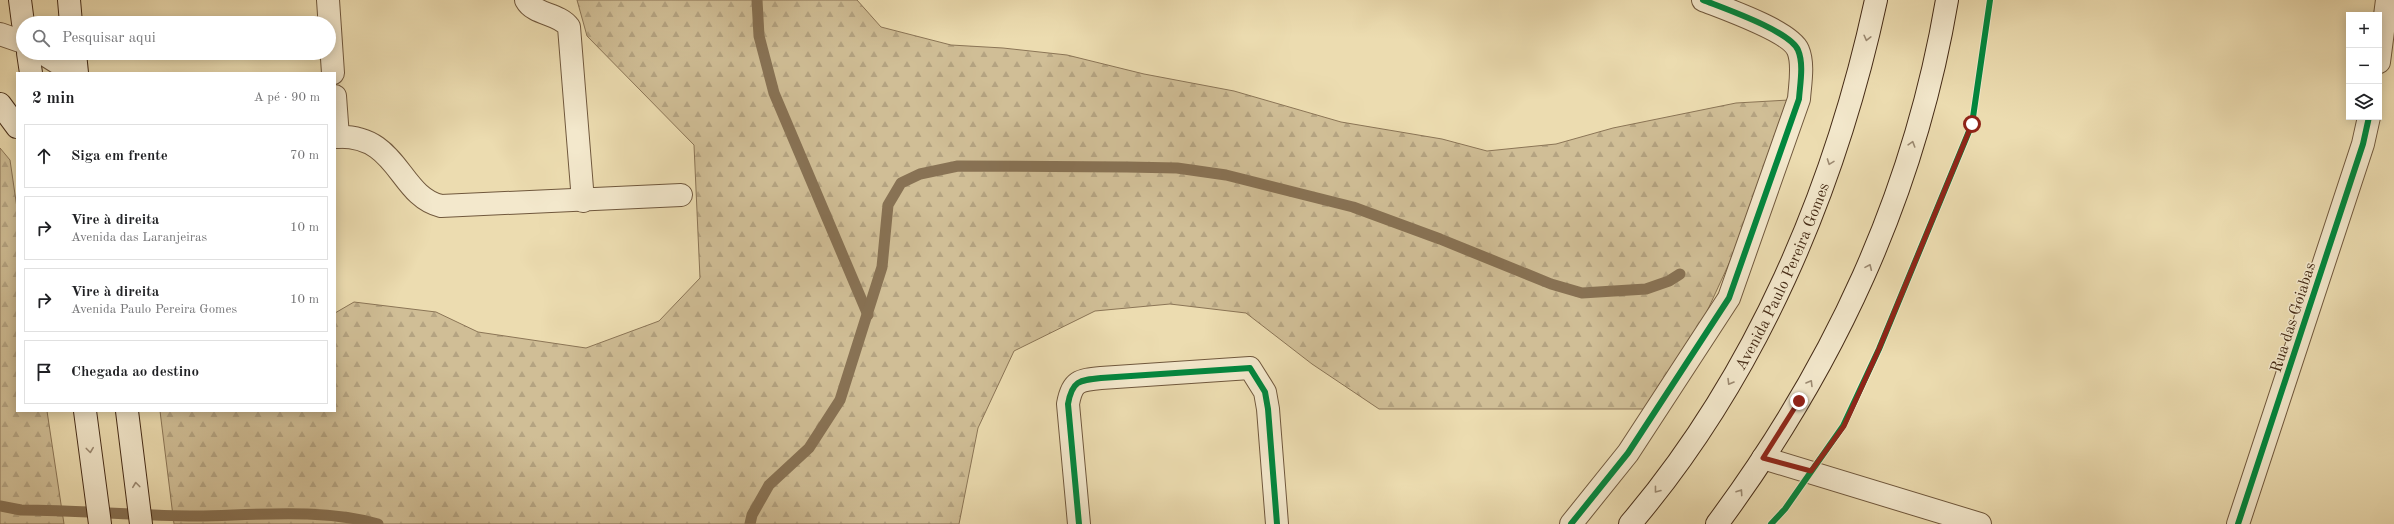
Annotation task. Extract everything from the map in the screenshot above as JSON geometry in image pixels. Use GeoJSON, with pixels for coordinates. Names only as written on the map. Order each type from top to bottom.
{"type":"FeatureCollection","features":[{"type":"Feature","properties":{"kind":"street"},"geometry":{"type":"LineString","coordinates":[[20,0],[22,16]]}},
{"type":"Feature","properties":{"kind":"street"},"geometry":{"type":"LineString","coordinates":[[69,0],[70,16]]}},
{"type":"Feature","properties":{"kind":"street"},"geometry":{"type":"LineString","coordinates":[[328,0],[329,16]]}},
{"type":"Feature","properties":{"kind":"street"},"geometry":{"type":"LineString","coordinates":[[526,0],[532,7],[562,20],[569,27],[583,201]]}},
{"type":"Feature","properties":{"kind":"street"},"geometry":{"type":"LineString","coordinates":[[1571,524],[1628,453],[1729,298],[1799,99],[1801,70],[1798,49],[1780,34],[1703,0]]}},
{"type":"Feature","properties":{"kind":"street","name":"Avenida Paulo Pereira Gomes"},"geometry":{"type":"LineString","coordinates":[[1630,524],[1669,476],[1694,438],[1735,374],[1770,310],[1792,262],[1832,156],[1867,39],[1876,0]]}},
{"type":"Feature","properties":{"kind":"street"},"geometry":{"type":"LineString","coordinates":[[1717,524],[1763,458],[1819,368],[1872,258],[1916,128],[1932,71],[1946,0]]}},
{"type":"Feature","properties":{"kind":"street"},"geometry":{"type":"LineString","coordinates":[[2381,48],[2387,0]]}},
{"type":"Feature","properties":{"kind":"street"},"geometry":{"type":"LineString","coordinates":[[0,34],[16,40]]}},
{"type":"Feature","properties":{"kind":"street"},"geometry":{"type":"LineString","coordinates":[[29,60],[31,72]]}},
{"type":"Feature","properties":{"kind":"street"},"geometry":{"type":"LineString","coordinates":[[54,60],[73,72]]}},
{"type":"Feature","properties":{"kind":"street"},"geometry":{"type":"LineString","coordinates":[[75,60],[75,72]]}},
{"type":"Feature","properties":{"kind":"street"},"geometry":{"type":"LineString","coordinates":[[332,60],[333,72]]}},
{"type":"Feature","properties":{"kind":"street"},"geometry":{"type":"LineString","coordinates":[[0,104],[16,126]]}},
{"type":"Feature","properties":{"kind":"street","name":"Rua das Goiabas"},"geometry":{"type":"LineString","coordinates":[[2238,524],[2363,144],[2368,120]]}},
{"type":"Feature","properties":{"kind":"street"},"geometry":{"type":"LineString","coordinates":[[336,137],[375,145],[384,152],[424,199],[432,204],[441,206],[583,201],[681,195]]}},
{"type":"Feature","properties":{"kind":"street"},"geometry":{"type":"LineString","coordinates":[[1079,524],[1068,404],[1070,392],[1075,384],[1086,379],[1250,368],[1265,392],[1268,409],[1277,524]]}},
{"type":"Feature","properties":{"kind":"street"},"geometry":{"type":"LineString","coordinates":[[85,412],[100,524]]}},
{"type":"Feature","properties":{"kind":"street"},"geometry":{"type":"LineString","coordinates":[[127,412],[141,524]]}},
{"type":"Feature","properties":{"kind":"street"},"geometry":{"type":"LineString","coordinates":[[1763,458],[1980,524]]}},
{"type":"Feature","properties":{"kind":"green space"},"geometry":{"type":"Polygon","coordinates":[[[577,0],[857,0],[881,27],[951,45],[1003,48],[1067,55],[1144,74],[1234,91],[1341,122],[1442,139],[1487,151],[1556,144],[1613,128],[1736,103],[1789,100],[1762,192],[1662,409],[1379,409],[1312,364],[1246,313],[1170,304],[1095,311],[1014,351],[978,428],[959,524],[174,524],[160,412],[336,412],[336,312],[354,302],[436,312],[478,332],[586,348],[659,321],[700,278],[694,145],[587,36],[577,0]]]}},
{"type":"Feature","properties":{"kind":"green space"},"geometry":{"type":"Polygon","coordinates":[[[0,148],[10,160],[16,201],[16,412],[47,412],[64,524],[0,524],[0,148]]]}},
{"type":"Feature","properties":{"kind":"waterway"},"geometry":{"type":"LineString","coordinates":[[757,0],[759,36],[774,93],[868,315]]}},
{"type":"Feature","properties":{"kind":"waterway"},"geometry":{"type":"LineString","coordinates":[[750,524],[752,515],[769,485],[809,448],[840,400],[882,267],[888,205],[901,183],[920,174],[958,166],[1177,168],[1226,175],[1353,207],[1440,239],[1551,284],[1582,293],[1646,289],[1669,281],[1680,274]]}},
{"type":"Feature","properties":{"kind":"waterway"},"geometry":{"type":"LineString","coordinates":[[0,506],[21,510],[175,516],[312,514],[357,519],[378,524]]}},
{"type":"Feature","properties":{"kind":"cycle path"},"geometry":{"type":"LineString","coordinates":[[1571,524],[1628,453],[1729,298],[1799,99],[1801,61],[1798,50],[1792,43],[1783,35],[1770,28],[1740,14],[1703,0]]}},
{"type":"Feature","properties":{"kind":"cycle path"},"geometry":{"type":"LineString","coordinates":[[1771,524],[1785,509],[1843,426],[1879,349],[1972,124],[1990,0]]}},
{"type":"Feature","properties":{"kind":"cycle path"},"geometry":{"type":"LineString","coordinates":[[2238,524],[2363,144],[2368,120]]}},
{"type":"Feature","properties":{"kind":"cycle path"},"geometry":{"type":"LineString","coordinates":[[1079,524],[1068,404],[1074,386],[1082,381],[1101,378],[1250,368],[1265,392],[1268,409],[1277,524]]}},
{"type":"Feature","properties":{"kind":"route"},"geometry":{"type":"LineString","coordinates":[[1799,401],[1779,435],[1763,458],[1811,471],[1844,426],[1879,349],[1972,124]]}}]}
